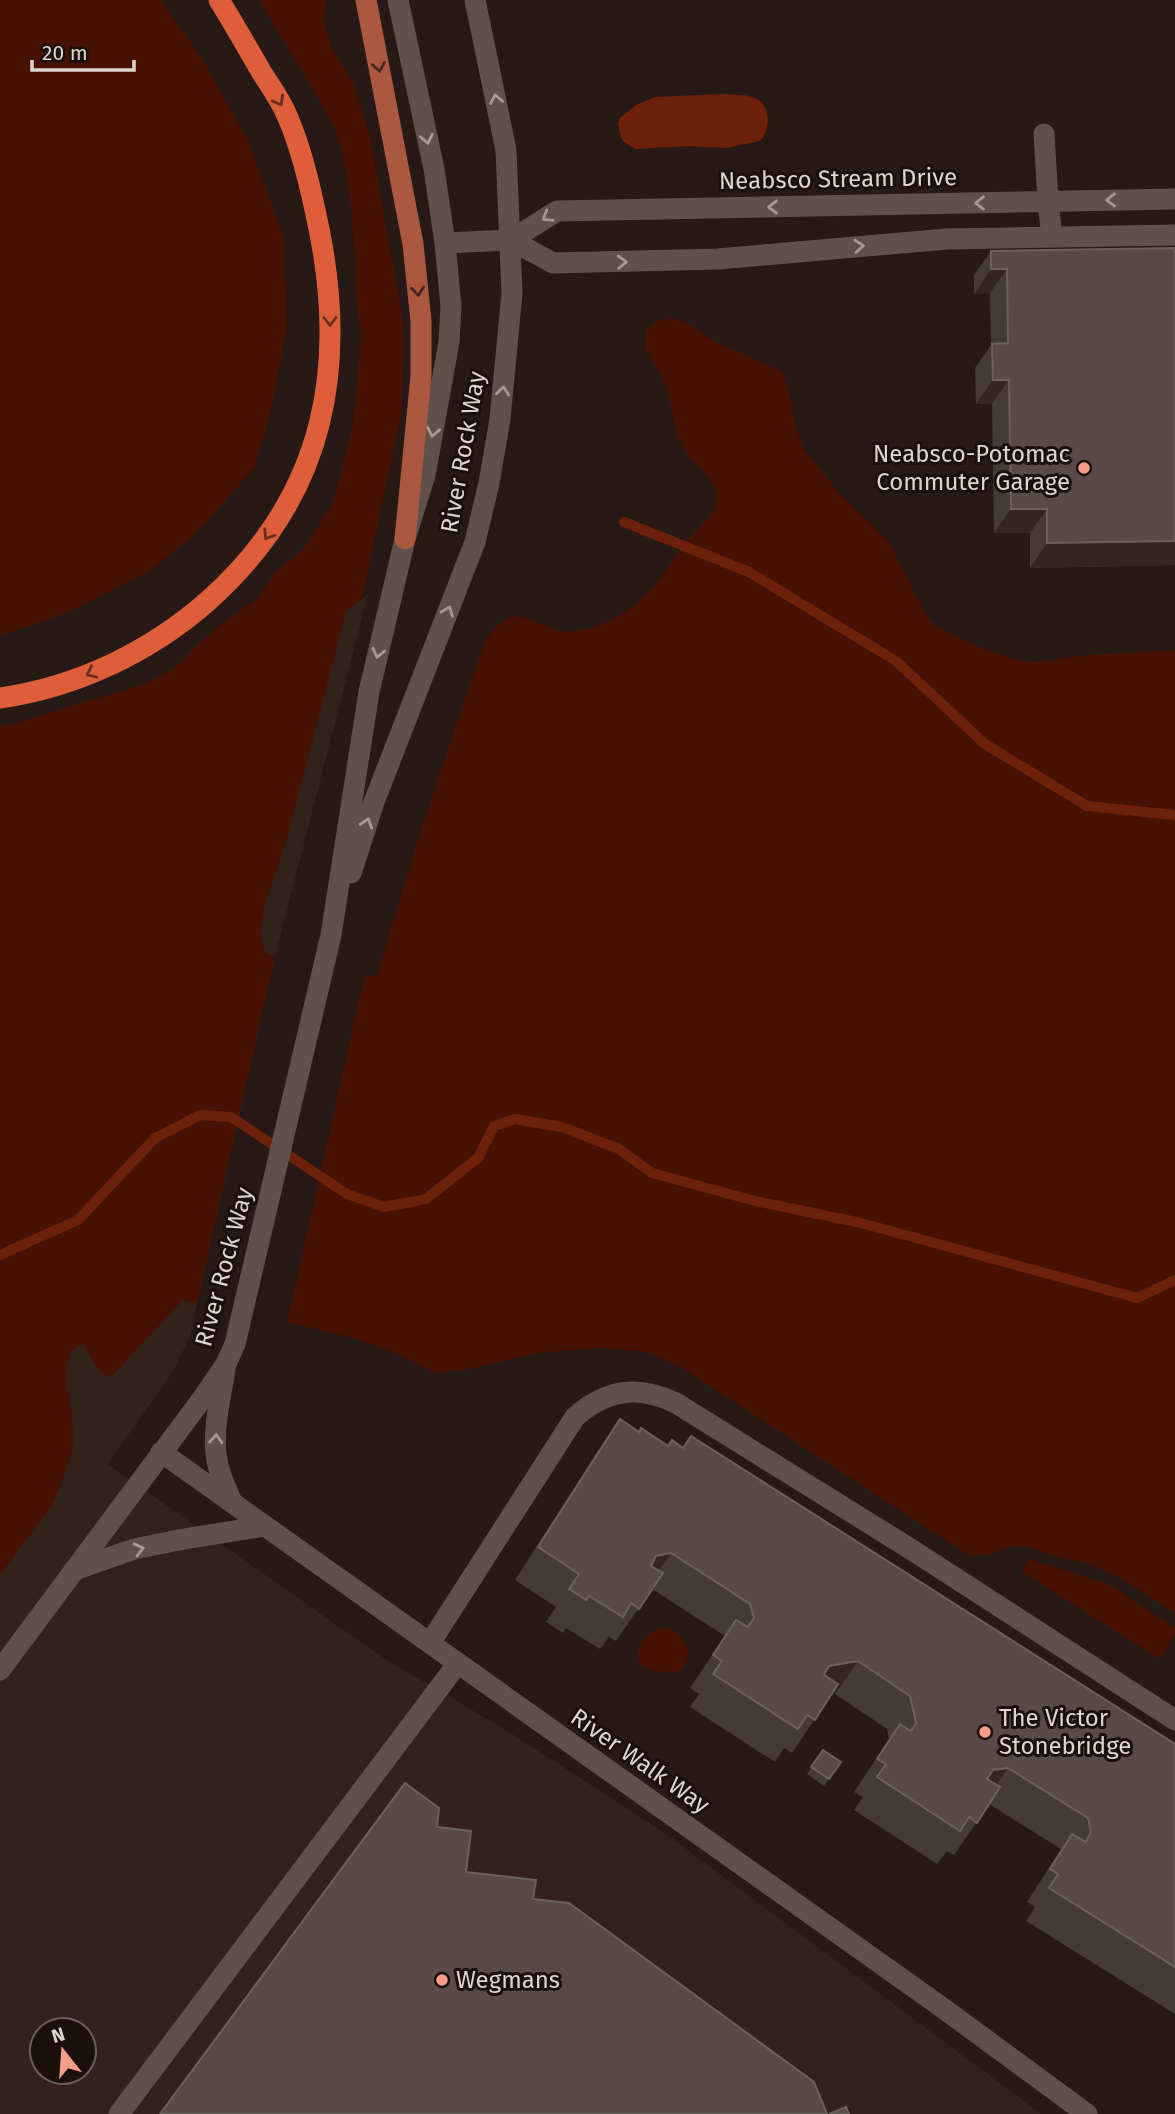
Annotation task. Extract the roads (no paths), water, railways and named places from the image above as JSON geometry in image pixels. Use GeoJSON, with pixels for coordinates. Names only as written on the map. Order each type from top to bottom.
{"type":"FeatureCollection","features":[{"type":"Feature","properties":{"kind":"highway"},"geometry":{"type":"LineString","coordinates":[[0,698],[25,694],[81,678],[144,648],[191,615],[226,584],[261,545],[290,500],[311,453],[325,403],[331,361],[331,309],[323,244],[307,176],[284,110],[219,0]]}},
{"type":"Feature","properties":{"kind":"main road"},"geometry":{"type":"LineString","coordinates":[[366,0],[414,244],[421,321],[421,376],[405,539]]}},
{"type":"Feature","properties":{"kind":"street","name":"River Rock Way"},"geometry":{"type":"LineString","coordinates":[[0,1670],[226,1364],[235,1344],[331,935],[369,692],[405,539],[425,475],[449,342],[451,306],[434,169],[398,0]]}},
{"type":"Feature","properties":{"kind":"street","name":"River Rock Way"},"geometry":{"type":"LineString","coordinates":[[331,935],[374,802],[475,542],[489,484],[500,419],[512,293],[506,150],[475,0]]}},
{"type":"Feature","properties":{"kind":"street"},"geometry":{"type":"LineString","coordinates":[[1044,134],[1052,237]]}},
{"type":"Feature","properties":{"kind":"street","name":"Neabsco Stream Drive"},"geometry":{"type":"LineString","coordinates":[[445,243],[511,240],[557,211],[1175,199]]}},
{"type":"Feature","properties":{"kind":"street"},"geometry":{"type":"LineString","coordinates":[[511,240],[553,263],[718,259],[925,240],[1175,235]]}},
{"type":"Feature","properties":{"kind":"street"},"geometry":{"type":"LineString","coordinates":[[226,1364],[215,1453],[233,1504]]}},
{"type":"Feature","properties":{"kind":"street"},"geometry":{"type":"LineString","coordinates":[[430,1643],[575,1417],[611,1395],[638,1391],[669,1400],[718,1438],[1175,1720]]}},
{"type":"Feature","properties":{"kind":"street","name":"River Walk Way"},"geometry":{"type":"LineString","coordinates":[[161,1452],[947,2011],[1087,2114]]}},
{"type":"Feature","properties":{"kind":"street"},"geometry":{"type":"LineString","coordinates":[[74,1570],[134,1549],[265,1526]]}},
{"type":"Feature","properties":{"kind":"street"},"geometry":{"type":"LineString","coordinates":[[119,2114],[458,1663]]}},
{"type":"Feature","properties":{"kind":"waterway"},"geometry":{"type":"LineString","coordinates":[[624,522],[749,572],[896,661],[985,744],[1087,806],[1175,815]]}},
{"type":"Feature","properties":{"kind":"waterway"},"geometry":{"type":"LineString","coordinates":[[0,1255],[78,1220],[155,1138],[200,1115],[231,1117],[347,1194],[384,1207],[426,1199],[478,1158],[494,1126],[515,1119],[562,1127],[619,1149],[652,1173],[755,1201],[861,1223],[1137,1298],[1175,1280]]}},
{"type":"Feature","properties":{"kind":"place","name":"Neabsco-Potomac Commuter Garage"},"geometry":{"type":"Point","coordinates":[1084,468]}},
{"type":"Feature","properties":{"kind":"place","name":"The Victor Stonebridge"},"geometry":{"type":"Point","coordinates":[985,1732]}},
{"type":"Feature","properties":{"kind":"place","name":"Wegmans"},"geometry":{"type":"Point","coordinates":[442,1980]}}]}
